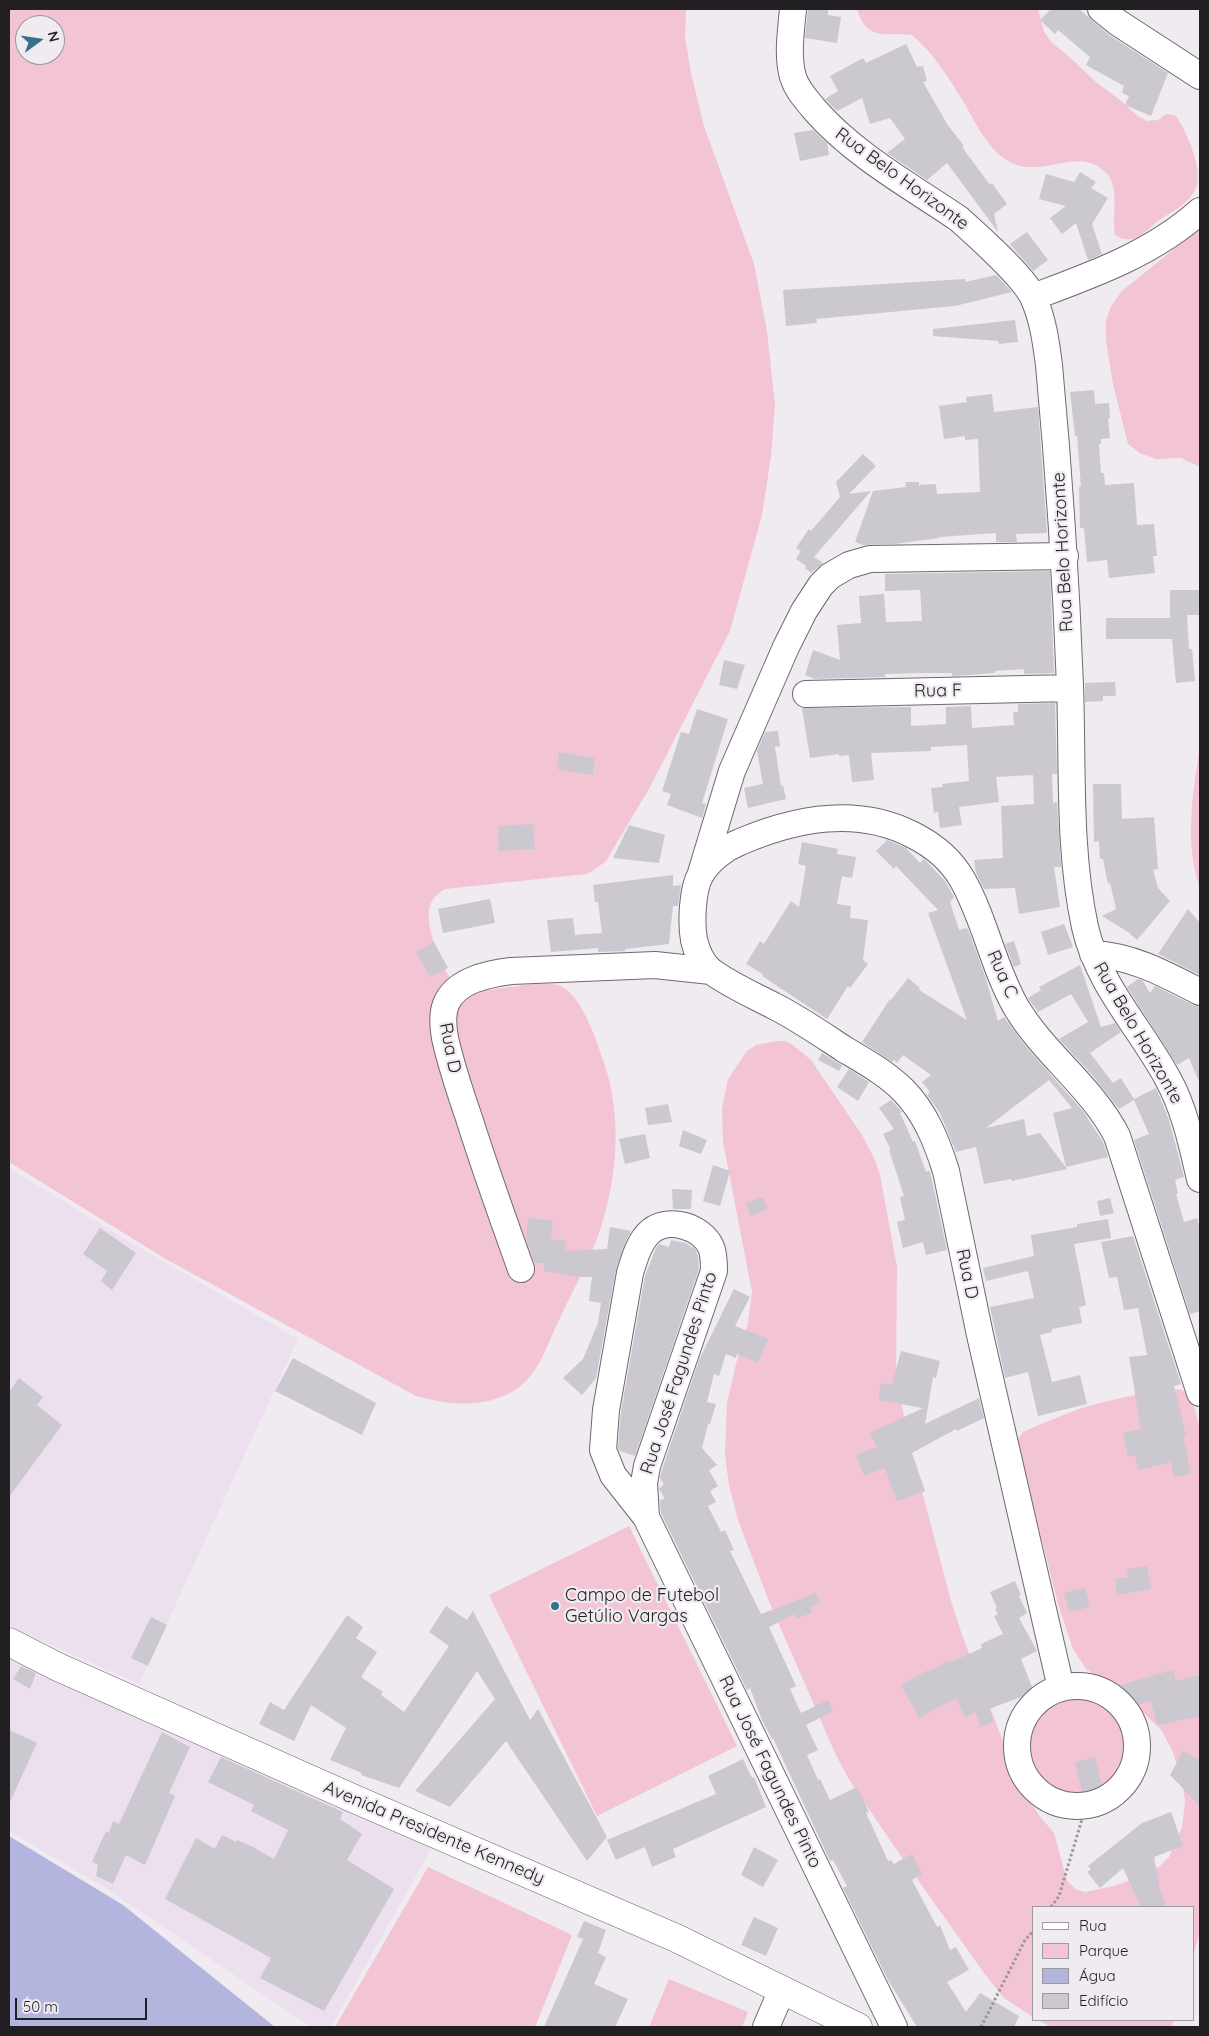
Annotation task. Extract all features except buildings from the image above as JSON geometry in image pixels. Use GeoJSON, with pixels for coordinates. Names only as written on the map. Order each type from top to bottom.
{"type":"FeatureCollection","features":[{"type":"Feature","properties":{"kind":"main road","name":"Avenida Presidente Kennedy"},"geometry":{"type":"LineString","coordinates":[[9,1642],[58,1668],[676,1938],[858,2027]]}},
{"type":"Feature","properties":{"kind":"street","name":"Rua Belo Horizonte"},"geometry":{"type":"LineString","coordinates":[[792,9],[792,71],[796,85],[804,96],[825,121],[858,152],[959,219],[1014,273],[1033,297],[1042,324],[1048,358],[1065,556],[1074,853],[1085,929],[1093,954],[1114,995],[1156,1058],[1174,1091],[1186,1124],[1200,1179]]}},
{"type":"Feature","properties":{"kind":"street"},"geometry":{"type":"LineString","coordinates":[[1101,9],[1117,22],[1200,76]]}},
{"type":"Feature","properties":{"kind":"street"},"geometry":{"type":"LineString","coordinates":[[1033,297],[1103,271],[1143,251],[1174,232],[1200,211]]}},
{"type":"Feature","properties":{"kind":"street"},"geometry":{"type":"LineString","coordinates":[[660,966],[674,959],[683,950],[689,937],[700,875],[732,771],[794,629],[812,597],[830,576],[849,565],[870,559],[1065,556]]}},
{"type":"Feature","properties":{"kind":"street","name":"Rua F"},"geometry":{"type":"LineString","coordinates":[[806,694],[1070,688]]}},
{"type":"Feature","properties":{"kind":"street"},"geometry":{"type":"LineString","coordinates":[[719,810],[719,822],[722,832],[727,840],[738,843]]}},
{"type":"Feature","properties":{"kind":"street","name":"Rua C"},"geometry":{"type":"LineString","coordinates":[[700,875],[710,862],[725,850],[738,843],[804,821],[829,817],[860,818],[891,825],[919,838],[941,853],[956,868],[967,887],[997,965],[1017,1008],[1103,1111],[1117,1136],[1200,1393]]}},
{"type":"Feature","properties":{"kind":"street","name":"Rua D"},"geometry":{"type":"LineString","coordinates":[[693,908],[694,942],[701,959],[711,971],[790,1014],[890,1078],[911,1099],[929,1126],[939,1148],[946,1171],[980,1336],[1061,1688]]}},
{"type":"Feature","properties":{"kind":"street"},"geometry":{"type":"LineString","coordinates":[[1093,954],[1122,957],[1138,962],[1200,992]]}},
{"type":"Feature","properties":{"kind":"street","name":"Rua D"},"geometry":{"type":"LineString","coordinates":[[521,1270],[457,1082],[445,1037],[444,1012],[446,1003],[452,994],[463,985],[472,980],[497,973],[614,965],[660,966],[711,971]]}},
{"type":"Feature","properties":{"kind":"street","name":"Rua José Fagundes Pinto"},"geometry":{"type":"LineString","coordinates":[[646,1516],[644,1483],[647,1466],[714,1271],[712,1249],[707,1241],[692,1229],[680,1224],[657,1227],[648,1233],[639,1249],[630,1273],[604,1433],[603,1450],[613,1475],[646,1516],[894,2027]]}},
{"type":"Feature","properties":{"kind":"street"},"geometry":{"type":"LineString","coordinates":[[1088,1686],[1108,1694],[1120,1704],[1128,1716],[1136,1736],[1136,1758],[1128,1779],[1113,1795],[1100,1802],[1086,1806],[1064,1805],[1045,1797],[1029,1783],[1019,1763],[1016,1742],[1025,1714],[1040,1698],[1061,1688],[1088,1686]]}},
{"type":"Feature","properties":{"kind":"street"},"geometry":{"type":"LineString","coordinates":[[766,2027],[782,1990]]}},
{"type":"Feature","properties":{"kind":"path"},"geometry":{"type":"LineString","coordinates":[[1052,1906],[1060,1896],[1086,1806]]}},
{"type":"Feature","properties":{"kind":"path"},"geometry":{"type":"LineString","coordinates":[[981,2027],[1025,1940],[1032,1931]]}},
{"type":"Feature","properties":{"kind":"shaded area"},"geometry":{"type":"Polygon","coordinates":[[[9,1168],[128,1241],[298,1339],[139,1684],[9,1626],[9,1168]]]}},
{"type":"Feature","properties":{"kind":"shaded area"},"geometry":{"type":"Polygon","coordinates":[[[9,1655],[432,1847],[331,2027],[311,2027],[104,1887],[9,1831],[9,1655]]]}},
{"type":"Feature","properties":{"kind":"green space"},"geometry":{"type":"Polygon","coordinates":[[[9,9],[686,9],[685,37],[691,73],[704,126],[754,264],[767,331],[775,405],[771,456],[762,515],[730,631],[650,787],[606,861],[586,874],[445,889],[431,902],[429,911],[430,926],[435,944],[447,973],[454,981],[473,990],[534,984],[561,986],[577,1001],[593,1031],[610,1082],[614,1105],[615,1129],[613,1176],[603,1222],[595,1244],[546,1349],[530,1376],[515,1390],[503,1396],[479,1403],[466,1404],[441,1402],[416,1396],[164,1258],[9,1162],[9,9]]]}},
{"type":"Feature","properties":{"kind":"green space"},"geometry":{"type":"Polygon","coordinates":[[[857,9],[1038,9],[1044,32],[1053,44],[1138,116],[1147,121],[1158,120],[1166,114],[1175,115],[1189,140],[1196,161],[1198,181],[1195,190],[1184,204],[1158,221],[1140,236],[1128,239],[1115,235],[1114,192],[1109,176],[1103,170],[1093,164],[1082,161],[1035,167],[1023,167],[1012,163],[988,143],[945,72],[933,56],[912,35],[885,34],[871,31],[866,27],[857,9]]]}},
{"type":"Feature","properties":{"kind":"green space"},"geometry":{"type":"Polygon","coordinates":[[[1200,228],[1200,467],[1181,458],[1156,459],[1140,453],[1128,444],[1113,384],[1106,341],[1106,320],[1111,306],[1122,291],[1200,228]]]}},
{"type":"Feature","properties":{"kind":"green space"},"geometry":{"type":"Polygon","coordinates":[[[1200,746],[1200,888],[1192,853],[1191,817],[1200,746]]]}},
{"type":"Feature","properties":{"kind":"green space"},"geometry":{"type":"Polygon","coordinates":[[[785,1041],[811,1060],[862,1135],[875,1160],[880,1175],[897,1267],[896,1377],[911,1450],[951,1601],[1019,1783],[1038,1814],[1054,1833],[1067,1881],[1077,1890],[1085,1892],[1141,1877],[1160,1866],[1169,1857],[1182,1828],[1185,1802],[1183,1785],[1173,1752],[1162,1731],[1124,1693],[1086,1669],[1073,1649],[1058,1604],[1018,1440],[1023,1432],[1051,1420],[1079,1409],[1116,1399],[1150,1392],[1177,1390],[1184,1391],[1193,1403],[1200,1429],[1200,1932],[1194,1953],[1194,1906],[1032,1906],[1032,2016],[1004,1998],[984,1973],[848,1778],[834,1751],[768,1599],[738,1520],[729,1485],[725,1455],[727,1403],[748,1323],[752,1292],[723,1142],[722,1109],[728,1079],[747,1051],[756,1045],[785,1041]]]}},
{"type":"Feature","properties":{"kind":"green space"},"geometry":{"type":"Polygon","coordinates":[[[629,1526],[737,1746],[597,1816],[489,1595],[629,1526]]]}},
{"type":"Feature","properties":{"kind":"green space"},"geometry":{"type":"Polygon","coordinates":[[[1077,1686],[1100,1691],[1110,1696],[1119,1704],[1127,1713],[1132,1723],[1137,1746],[1132,1769],[1127,1779],[1119,1788],[1110,1796],[1100,1801],[1077,1806],[1054,1801],[1044,1796],[1035,1788],[1027,1779],[1022,1769],[1017,1746],[1022,1723],[1027,1713],[1035,1704],[1044,1696],[1054,1691],[1077,1686]]]}},
{"type":"Feature","properties":{"kind":"green space"},"geometry":{"type":"Polygon","coordinates":[[[428,1867],[572,1935],[535,2027],[335,2027],[428,1867]]]}},
{"type":"Feature","properties":{"kind":"green space"},"geometry":{"type":"Polygon","coordinates":[[[669,1979],[748,2012],[742,2027],[649,2027],[669,1979]]]}},
{"type":"Feature","properties":{"kind":"green space"},"geometry":{"type":"Polygon","coordinates":[[[1040,2021],[1174,2021],[1172,2027],[1051,2027],[1040,2021]]]}},
{"type":"Feature","properties":{"kind":"water"},"geometry":{"type":"Polygon","coordinates":[[[9,1836],[123,1905],[275,2027],[9,2027],[9,1836]]]}},
{"type":"Feature","properties":{"kind":"place","name":"Campo de Futebol Getúlio Vargas"},"geometry":{"type":"Point","coordinates":[555,1606]}}]}
